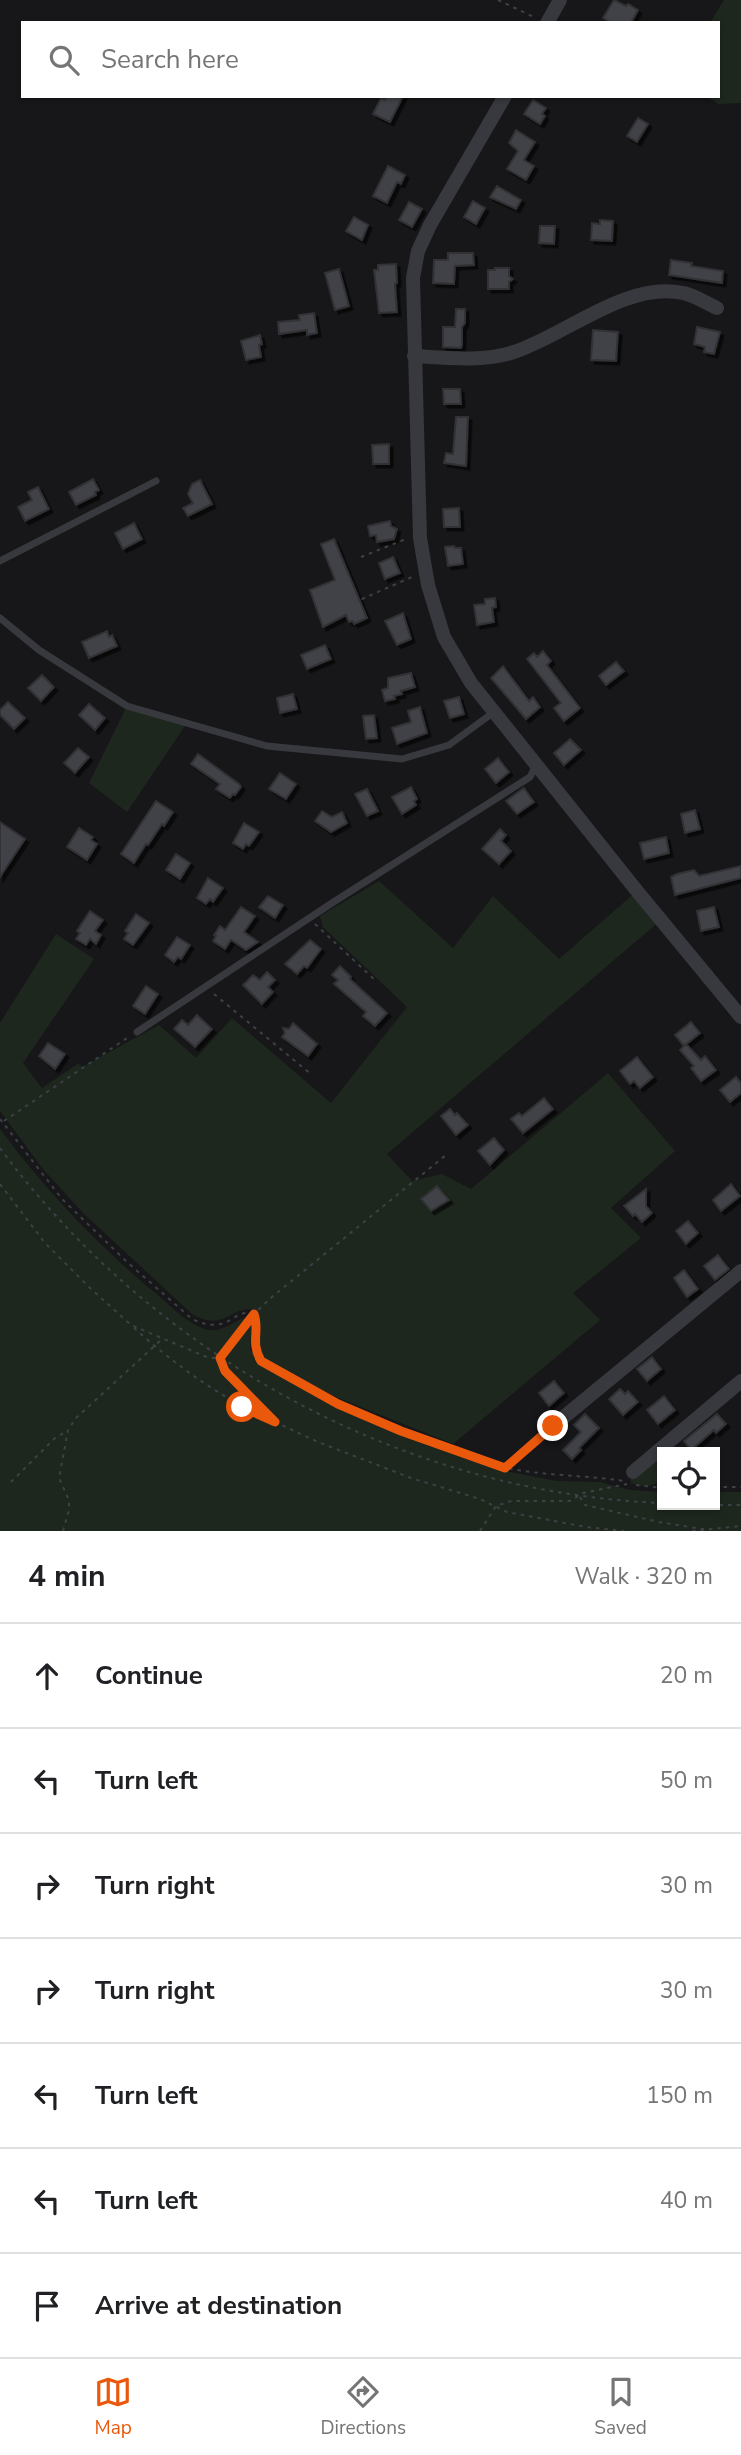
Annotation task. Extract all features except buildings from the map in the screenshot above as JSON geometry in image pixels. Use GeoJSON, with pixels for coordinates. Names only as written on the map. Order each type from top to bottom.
{"type":"FeatureCollection","features":[{"type":"Feature","properties":{"kind":"street"},"geometry":{"type":"LineString","coordinates":[[548,21],[560,0]]}},
{"type":"Feature","properties":{"kind":"street"},"geometry":{"type":"LineString","coordinates":[[504,98],[418,250],[414,278],[414,356],[419,533],[425,571],[444,637],[458,662],[494,712],[741,1017]]}},
{"type":"Feature","properties":{"kind":"street"},"geometry":{"type":"LineString","coordinates":[[414,356],[482,359],[515,352],[591,313],[659,290],[685,293],[717,308]]}},
{"type":"Feature","properties":{"kind":"street"},"geometry":{"type":"LineString","coordinates":[[553,1426],[741,1271]]}},
{"type":"Feature","properties":{"kind":"street"},"geometry":{"type":"LineString","coordinates":[[632,1477],[741,1381]]}},
{"type":"Feature","properties":{"kind":"lane"},"geometry":{"type":"LineString","coordinates":[[0,561],[156,481]]}},
{"type":"Feature","properties":{"kind":"lane"},"geometry":{"type":"LineString","coordinates":[[0,618],[40,650],[127,706],[267,746],[402,759],[449,745],[494,712]]}},
{"type":"Feature","properties":{"kind":"lane"},"geometry":{"type":"LineString","coordinates":[[137,1032],[530,777],[536,764]]}},
{"type":"Feature","properties":{"kind":"path"},"geometry":{"type":"LineString","coordinates":[[498,0],[543,21]]}},
{"type":"Feature","properties":{"kind":"path"},"geometry":{"type":"LineString","coordinates":[[361,557],[419,533]]}},
{"type":"Feature","properties":{"kind":"path"},"geometry":{"type":"LineString","coordinates":[[346,606],[425,571]]}},
{"type":"Feature","properties":{"kind":"path"},"geometry":{"type":"LineString","coordinates":[[309,919],[376,981]]}},
{"type":"Feature","properties":{"kind":"path"},"geometry":{"type":"LineString","coordinates":[[206,986],[312,1076]]}},
{"type":"Feature","properties":{"kind":"path"},"geometry":{"type":"LineString","coordinates":[[137,1032],[1,1121],[62,1199],[127,1262],[192,1319],[204,1324],[222,1325],[243,1313],[254,1314]]}},
{"type":"Feature","properties":{"kind":"path"},"geometry":{"type":"LineString","coordinates":[[0,1148],[50,1211],[101,1262],[148,1305],[247,1375],[359,1432],[493,1478],[579,1496],[657,1503]]}},
{"type":"Feature","properties":{"kind":"path"},"geometry":{"type":"LineString","coordinates":[[220,1358],[254,1314],[446,1155]]}},
{"type":"Feature","properties":{"kind":"path"},"geometry":{"type":"LineString","coordinates":[[0,1184],[45,1243],[90,1288],[154,1345],[242,1407],[318,1442],[507,1512],[555,1522],[624,1531]]}},
{"type":"Feature","properties":{"kind":"path"},"geometry":{"type":"LineString","coordinates":[[254,1314],[257,1322],[255,1350],[261,1361],[338,1404],[401,1431],[505,1468],[632,1477],[639,1486],[657,1488]]}},
{"type":"Feature","properties":{"kind":"path"},"geometry":{"type":"LineString","coordinates":[[131,1325],[209,1358],[220,1358]]}},
{"type":"Feature","properties":{"kind":"path"},"geometry":{"type":"LineString","coordinates":[[63,1531],[69,1500],[59,1478],[68,1430],[76,1418],[162,1340]]}},
{"type":"Feature","properties":{"kind":"path"},"geometry":{"type":"LineString","coordinates":[[220,1358],[225,1371],[275,1422]]}},
{"type":"Feature","properties":{"kind":"path"},"geometry":{"type":"LineString","coordinates":[[505,1468],[553,1426]]}},
{"type":"Feature","properties":{"kind":"path"},"geometry":{"type":"LineString","coordinates":[[10,1482],[48,1447],[55,1437],[68,1430]]}},
{"type":"Feature","properties":{"kind":"path"},"geometry":{"type":"LineString","coordinates":[[480,1531],[495,1506],[511,1501],[570,1501],[583,1493],[632,1477]]}},
{"type":"Feature","properties":{"kind":"path"},"geometry":{"type":"LineString","coordinates":[[720,1487],[741,1487]]}},
{"type":"Feature","properties":{"kind":"path"},"geometry":{"type":"LineString","coordinates":[[579,1496],[585,1505],[708,1530]]}},
{"type":"Feature","properties":{"kind":"path"},"geometry":{"type":"LineString","coordinates":[[720,1505],[741,1505]]}},
{"type":"Feature","properties":{"kind":"path"},"geometry":{"type":"LineString","coordinates":[[692,1531],[741,1526]]}},
{"type":"Feature","properties":{"kind":"shaded area"},"geometry":{"type":"Polygon","coordinates":[[[724,0],[741,0],[741,103],[718,104],[709,98],[720,98],[720,21],[711,21],[724,0]]]}},
{"type":"Feature","properties":{"kind":"shaded area"},"geometry":{"type":"Polygon","coordinates":[[[127,706],[187,723],[127,812],[89,783],[127,706]]]}},
{"type":"Feature","properties":{"kind":"shaded area"},"geometry":{"type":"Polygon","coordinates":[[[379,881],[453,948],[493,896],[559,959],[637,891],[661,920],[387,1154],[412,1181],[442,1174],[471,1189],[608,1073],[675,1151],[611,1208],[641,1238],[573,1293],[600,1320],[453,1444],[336,1397],[272,1365],[259,1346],[260,1326],[256,1311],[241,1310],[214,1321],[192,1314],[84,1214],[43,1169],[0,1111],[0,1023],[56,934],[94,959],[23,1063],[42,1088],[79,1063],[82,1067],[159,1025],[196,1058],[232,1018],[331,1103],[407,1007],[323,927],[320,916],[379,881]]]}},
{"type":"Feature","properties":{"kind":"shaded area"},"geometry":{"type":"Polygon","coordinates":[[[0,1129],[36,1175],[75,1218],[116,1259],[186,1319],[209,1330],[220,1329],[244,1318],[252,1322],[250,1349],[265,1368],[339,1408],[450,1453],[500,1470],[556,1481],[600,1482],[630,1490],[657,1492],[657,1510],[720,1510],[720,1492],[741,1492],[741,1531],[0,1531],[0,1129]]]}},
{"type":"Feature","properties":{"kind":"shaded area"},"geometry":{"type":"Polygon","coordinates":[[[657,1457],[657,1482],[640,1486],[631,1483],[630,1477],[657,1457]]]}},
{"type":"Feature","properties":{"kind":"route"},"geometry":{"type":"LineString","coordinates":[[242,1407],[275,1422],[225,1371],[220,1358],[254,1314],[257,1322],[254,1344],[261,1361],[338,1404],[401,1431],[505,1468],[553,1426]]}}]}
